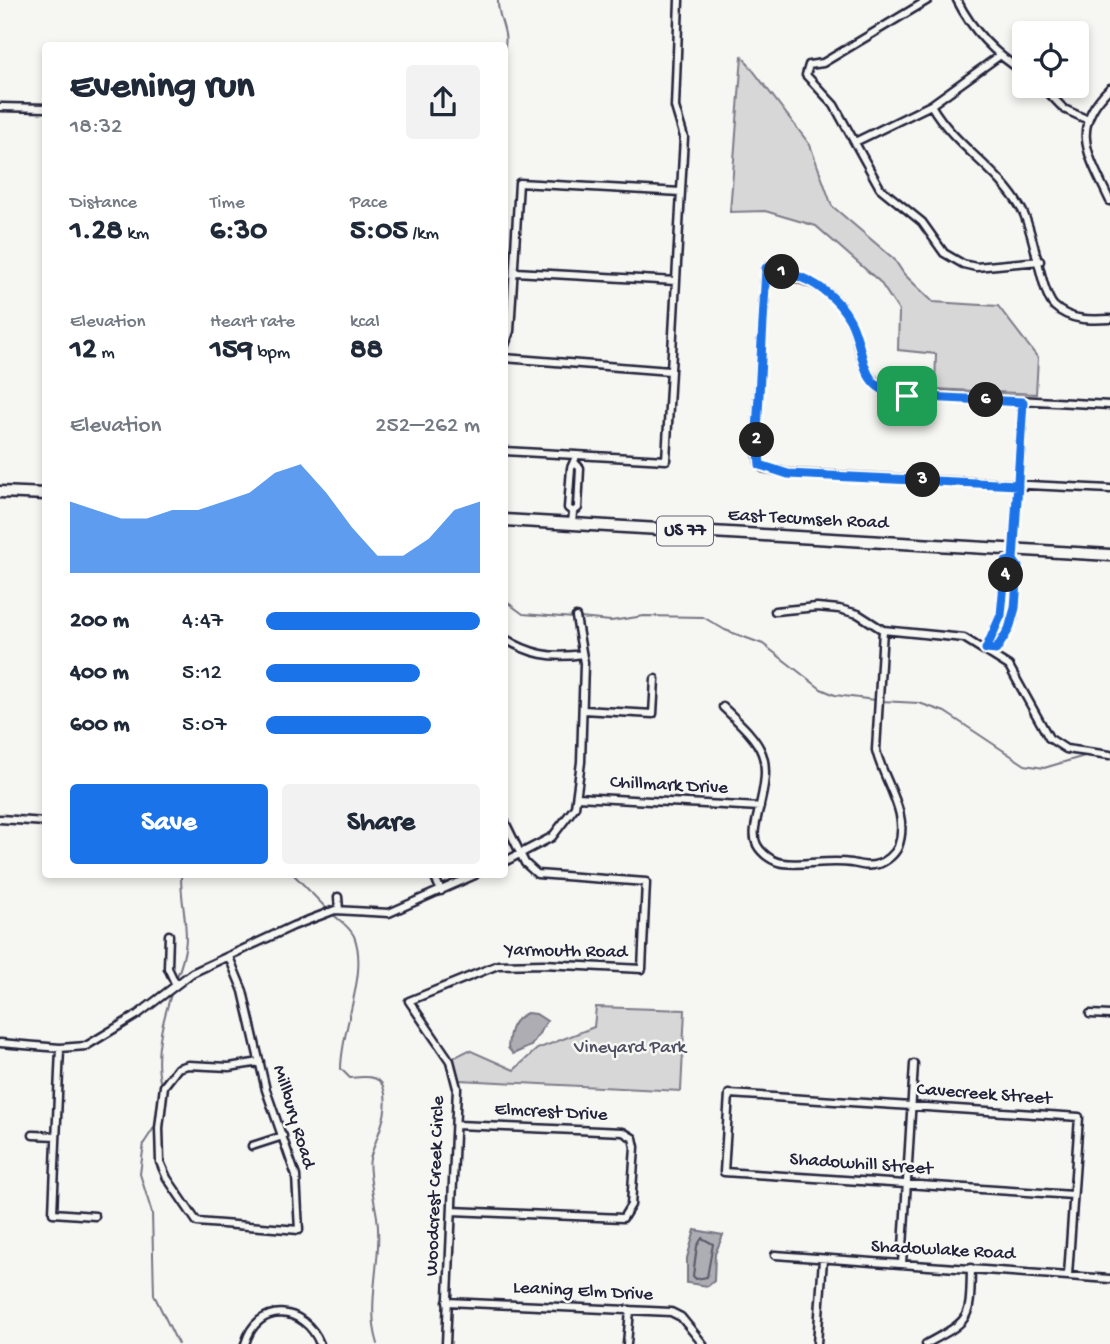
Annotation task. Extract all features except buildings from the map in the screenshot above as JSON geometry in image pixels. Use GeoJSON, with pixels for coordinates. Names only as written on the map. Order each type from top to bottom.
{"type":"FeatureCollection","features":[{"type":"Feature","properties":{"kind":"main road"},"geometry":{"type":"LineString","coordinates":[[0,492],[42,494]]}},
{"type":"Feature","properties":{"kind":"main road","name":"East Tecumseh Road"},"geometry":{"type":"LineString","coordinates":[[508,520],[1013,555],[1110,555]]}},
{"type":"Feature","properties":{"kind":"street"},"geometry":{"type":"LineString","coordinates":[[508,451],[575,460],[666,460],[684,137],[675,107],[679,0]]}},
{"type":"Feature","properties":{"kind":"street"},"geometry":{"type":"LineString","coordinates":[[929,0],[823,63],[809,65],[805,71],[806,75],[834,105],[880,188],[914,215],[941,250],[954,260],[976,267],[1040,261]]}},
{"type":"Feature","properties":{"kind":"street"},"geometry":{"type":"LineString","coordinates":[[957,0],[967,19],[999,56],[1012,64]]}},
{"type":"Feature","properties":{"kind":"street"},"geometry":{"type":"LineString","coordinates":[[855,142],[931,105],[999,56]]}},
{"type":"Feature","properties":{"kind":"street"},"geometry":{"type":"LineString","coordinates":[[1110,88],[1096,102],[1086,119],[1086,147],[1110,201]]}},
{"type":"Feature","properties":{"kind":"street"},"geometry":{"type":"LineString","coordinates":[[1053,98],[1064,109],[1086,119]]}},
{"type":"Feature","properties":{"kind":"street"},"geometry":{"type":"LineString","coordinates":[[931,105],[945,129],[995,173],[1010,192],[1029,225],[1050,301],[1057,309],[1082,320],[1110,319]]}},
{"type":"Feature","properties":{"kind":"street"},"geometry":{"type":"LineString","coordinates":[[0,107],[42,108]]}},
{"type":"Feature","properties":{"kind":"street"},"geometry":{"type":"LineString","coordinates":[[508,337],[519,183],[681,192]]}},
{"type":"Feature","properties":{"kind":"street"},"geometry":{"type":"LineString","coordinates":[[1110,405],[889,393],[879,387],[863,369],[856,336],[840,305],[816,284],[773,266],[766,270],[757,441],[761,467],[788,474],[1110,489]]}},
{"type":"Feature","properties":{"kind":"street"},"geometry":{"type":"LineString","coordinates":[[514,272],[676,281]]}},
{"type":"Feature","properties":{"kind":"street"},"geometry":{"type":"LineString","coordinates":[[508,358],[670,371]]}},
{"type":"Feature","properties":{"kind":"street"},"geometry":{"type":"LineString","coordinates":[[986,649],[996,650],[1013,618],[1018,567],[1013,555],[1023,402]]}},
{"type":"Feature","properties":{"kind":"street"},"geometry":{"type":"LineString","coordinates":[[572,524],[573,512],[568,508],[571,468],[575,460]]}},
{"type":"Feature","properties":{"kind":"street"},"geometry":{"type":"LineString","coordinates":[[986,649],[1001,615],[1006,562],[1013,555]]}},
{"type":"Feature","properties":{"kind":"street"},"geometry":{"type":"LineString","coordinates":[[775,611],[817,607],[839,609],[858,614],[883,630],[964,638],[986,649],[1009,666],[1049,738],[1066,749],[1110,755]]}},
{"type":"Feature","properties":{"kind":"street"},"geometry":{"type":"LineString","coordinates":[[508,860],[544,842],[564,826],[577,797],[584,663],[576,617]]}},
{"type":"Feature","properties":{"kind":"street"},"geometry":{"type":"LineString","coordinates":[[723,707],[764,754],[767,776],[755,834],[757,845],[772,860],[784,863],[832,861],[864,866],[880,864],[898,847],[900,830],[895,795],[880,767],[876,750],[883,630]]}},
{"type":"Feature","properties":{"kind":"street"},"geometry":{"type":"LineString","coordinates":[[508,642],[535,654],[582,654]]}},
{"type":"Feature","properties":{"kind":"street"},"geometry":{"type":"LineString","coordinates":[[583,710],[653,714],[654,679]]}},
{"type":"Feature","properties":{"kind":"street","name":"Chillmark Drive"},"geometry":{"type":"LineString","coordinates":[[577,797],[760,807]]}},
{"type":"Feature","properties":{"kind":"street"},"geometry":{"type":"LineString","coordinates":[[0,819],[42,822]]}},
{"type":"Feature","properties":{"kind":"street"},"geometry":{"type":"LineString","coordinates":[[508,828],[520,853]]}},
{"type":"Feature","properties":{"kind":"street","name":"Yarmouth Road"},"geometry":{"type":"LineString","coordinates":[[409,1001],[498,965],[543,964],[642,969],[646,882],[541,876],[529,869],[520,853]]}},
{"type":"Feature","properties":{"kind":"street"},"geometry":{"type":"LineString","coordinates":[[434,878],[441,891]]}},
{"type":"Feature","properties":{"kind":"street"},"geometry":{"type":"LineString","coordinates":[[0,1043],[60,1048],[90,1044],[173,985],[293,926],[336,910],[382,915],[469,878]]}},
{"type":"Feature","properties":{"kind":"street"},"geometry":{"type":"LineString","coordinates":[[336,910],[338,897]]}},
{"type":"Feature","properties":{"kind":"street"},"geometry":{"type":"LineString","coordinates":[[169,935],[168,968],[173,985]]}},
{"type":"Feature","properties":{"kind":"street","name":"Millbury Road"},"geometry":{"type":"LineString","coordinates":[[229,957],[243,991],[260,1062],[296,1175],[299,1230],[197,1222],[167,1178],[160,1162],[159,1128],[164,1086],[169,1076],[182,1066],[237,1066],[260,1062]]}},
{"type":"Feature","properties":{"kind":"street","name":"Woodcrest Creek Circle"},"geometry":{"type":"LineString","coordinates":[[409,1001],[450,1062],[457,1088],[446,1344]]}},
{"type":"Feature","properties":{"kind":"street"},"geometry":{"type":"LineString","coordinates":[[1090,1014],[1110,1016]]}},
{"type":"Feature","properties":{"kind":"street"},"geometry":{"type":"LineString","coordinates":[[60,1048],[52,1213],[95,1216]]}},
{"type":"Feature","properties":{"kind":"street"},"geometry":{"type":"LineString","coordinates":[[902,1264],[914,1064]]}},
{"type":"Feature","properties":{"kind":"street","name":"Cavecreek Street"},"geometry":{"type":"LineString","coordinates":[[729,1094],[1079,1117],[1068,1275]]}},
{"type":"Feature","properties":{"kind":"street","name":"Shadowhill Street"},"geometry":{"type":"LineString","coordinates":[[729,1094],[724,1172],[1073,1195]]}},
{"type":"Feature","properties":{"kind":"street","name":"Elmcrest Drive"},"geometry":{"type":"LineString","coordinates":[[452,1211],[623,1218],[631,1208],[635,1147],[633,1138],[623,1132],[457,1125]]}},
{"type":"Feature","properties":{"kind":"street"},"geometry":{"type":"LineString","coordinates":[[33,1135],[56,1136]]}},
{"type":"Feature","properties":{"kind":"street"},"geometry":{"type":"LineString","coordinates":[[252,1146],[282,1136]]}},
{"type":"Feature","properties":{"kind":"street","name":"Shadowlake Road"},"geometry":{"type":"LineString","coordinates":[[775,1255],[1110,1279]]}},
{"type":"Feature","properties":{"kind":"street"},"geometry":{"type":"LineString","coordinates":[[817,1344],[823,1259]]}},
{"type":"Feature","properties":{"kind":"street"},"geometry":{"type":"LineString","coordinates":[[926,1344],[966,1319],[969,1310],[971,1268]]}},
{"type":"Feature","properties":{"kind":"street","name":"Leaning Elm Drive"},"geometry":{"type":"LineString","coordinates":[[447,1302],[678,1314],[703,1344]]}},
{"type":"Feature","properties":{"kind":"street"},"geometry":{"type":"LineString","coordinates":[[628,1344],[630,1310]]}},
{"type":"Feature","properties":{"kind":"street"},"geometry":{"type":"LineString","coordinates":[[245,1344],[253,1327],[264,1318],[277,1314],[293,1315],[307,1322],[320,1344]]}},
{"type":"Feature","properties":{"kind":"green space"},"geometry":{"type":"Polygon","coordinates":[[[742,56],[810,145],[832,206],[894,259],[904,274],[933,302],[998,306],[1038,358],[1036,394],[935,389],[936,354],[898,350],[899,311],[880,282],[816,226],[765,211],[730,212],[742,56]]]}},
{"type":"Feature","properties":{"kind":"green space","name":"Vineyard Park"},"geometry":{"type":"Polygon","coordinates":[[[596,1007],[685,1010],[681,1091],[459,1080],[453,1058],[469,1050],[514,1070],[537,1049],[594,1027],[596,1007]]]}},
{"type":"Feature","properties":{"kind":"water"},"geometry":{"type":"Polygon","coordinates":[[[527,1013],[536,1014],[547,1021],[531,1046],[513,1054],[508,1048],[510,1032],[517,1019],[527,1013]]]}},
{"type":"Feature","properties":{"kind":"water"},"geometry":{"type":"Polygon","coordinates":[[[695,1230],[723,1235],[715,1254],[714,1281],[708,1286],[687,1283],[687,1258],[695,1230]]]}},
{"type":"Feature","properties":{"kind":"waterway"},"geometry":{"type":"LineString","coordinates":[[498,0],[505,42]]}},
{"type":"Feature","properties":{"kind":"waterway"},"geometry":{"type":"LineString","coordinates":[[508,603],[523,614],[574,618]]}},
{"type":"Feature","properties":{"kind":"waterway"},"geometry":{"type":"LineString","coordinates":[[579,618],[611,621],[644,616],[703,617],[725,630],[763,644],[821,689],[835,695],[875,700]]}},
{"type":"Feature","properties":{"kind":"waterway"},"geometry":{"type":"LineString","coordinates":[[880,701],[919,703],[945,712],[1025,765],[1044,768],[1088,755]]}},
{"type":"Feature","properties":{"kind":"waterway"},"geometry":{"type":"LineString","coordinates":[[176,979],[182,964],[186,938],[181,878]]}},
{"type":"Feature","properties":{"kind":"waterway"},"geometry":{"type":"LineString","coordinates":[[297,878],[327,909]]}},
{"type":"Feature","properties":{"kind":"waterway"},"geometry":{"type":"LineString","coordinates":[[331,913],[352,932],[358,951],[356,983],[341,1069],[350,1078],[368,1077],[381,1082],[385,1095],[382,1123],[369,1164],[378,1233],[373,1313],[378,1344]]}},
{"type":"Feature","properties":{"kind":"waterway"},"geometry":{"type":"LineString","coordinates":[[161,1085],[159,1050],[162,1026],[172,991]]}},
{"type":"Feature","properties":{"kind":"waterway"},"geometry":{"type":"LineString","coordinates":[[157,1123],[144,1143],[140,1174],[152,1213],[154,1295],[178,1344]]}},
{"type":"Feature","properties":{"kind":"route"},"geometry":{"type":"LineString","coordinates":[[907,396],[889,393],[869,378],[863,369],[850,319],[830,295],[804,278],[773,266],[766,268],[757,431],[760,465],[788,474],[1018,485],[1013,560],[1006,562],[1004,603],[996,630],[987,642],[986,649],[996,650],[1009,629],[1015,608],[1018,563],[1013,560],[1015,530],[1018,485],[1023,402],[907,396]]}}]}
